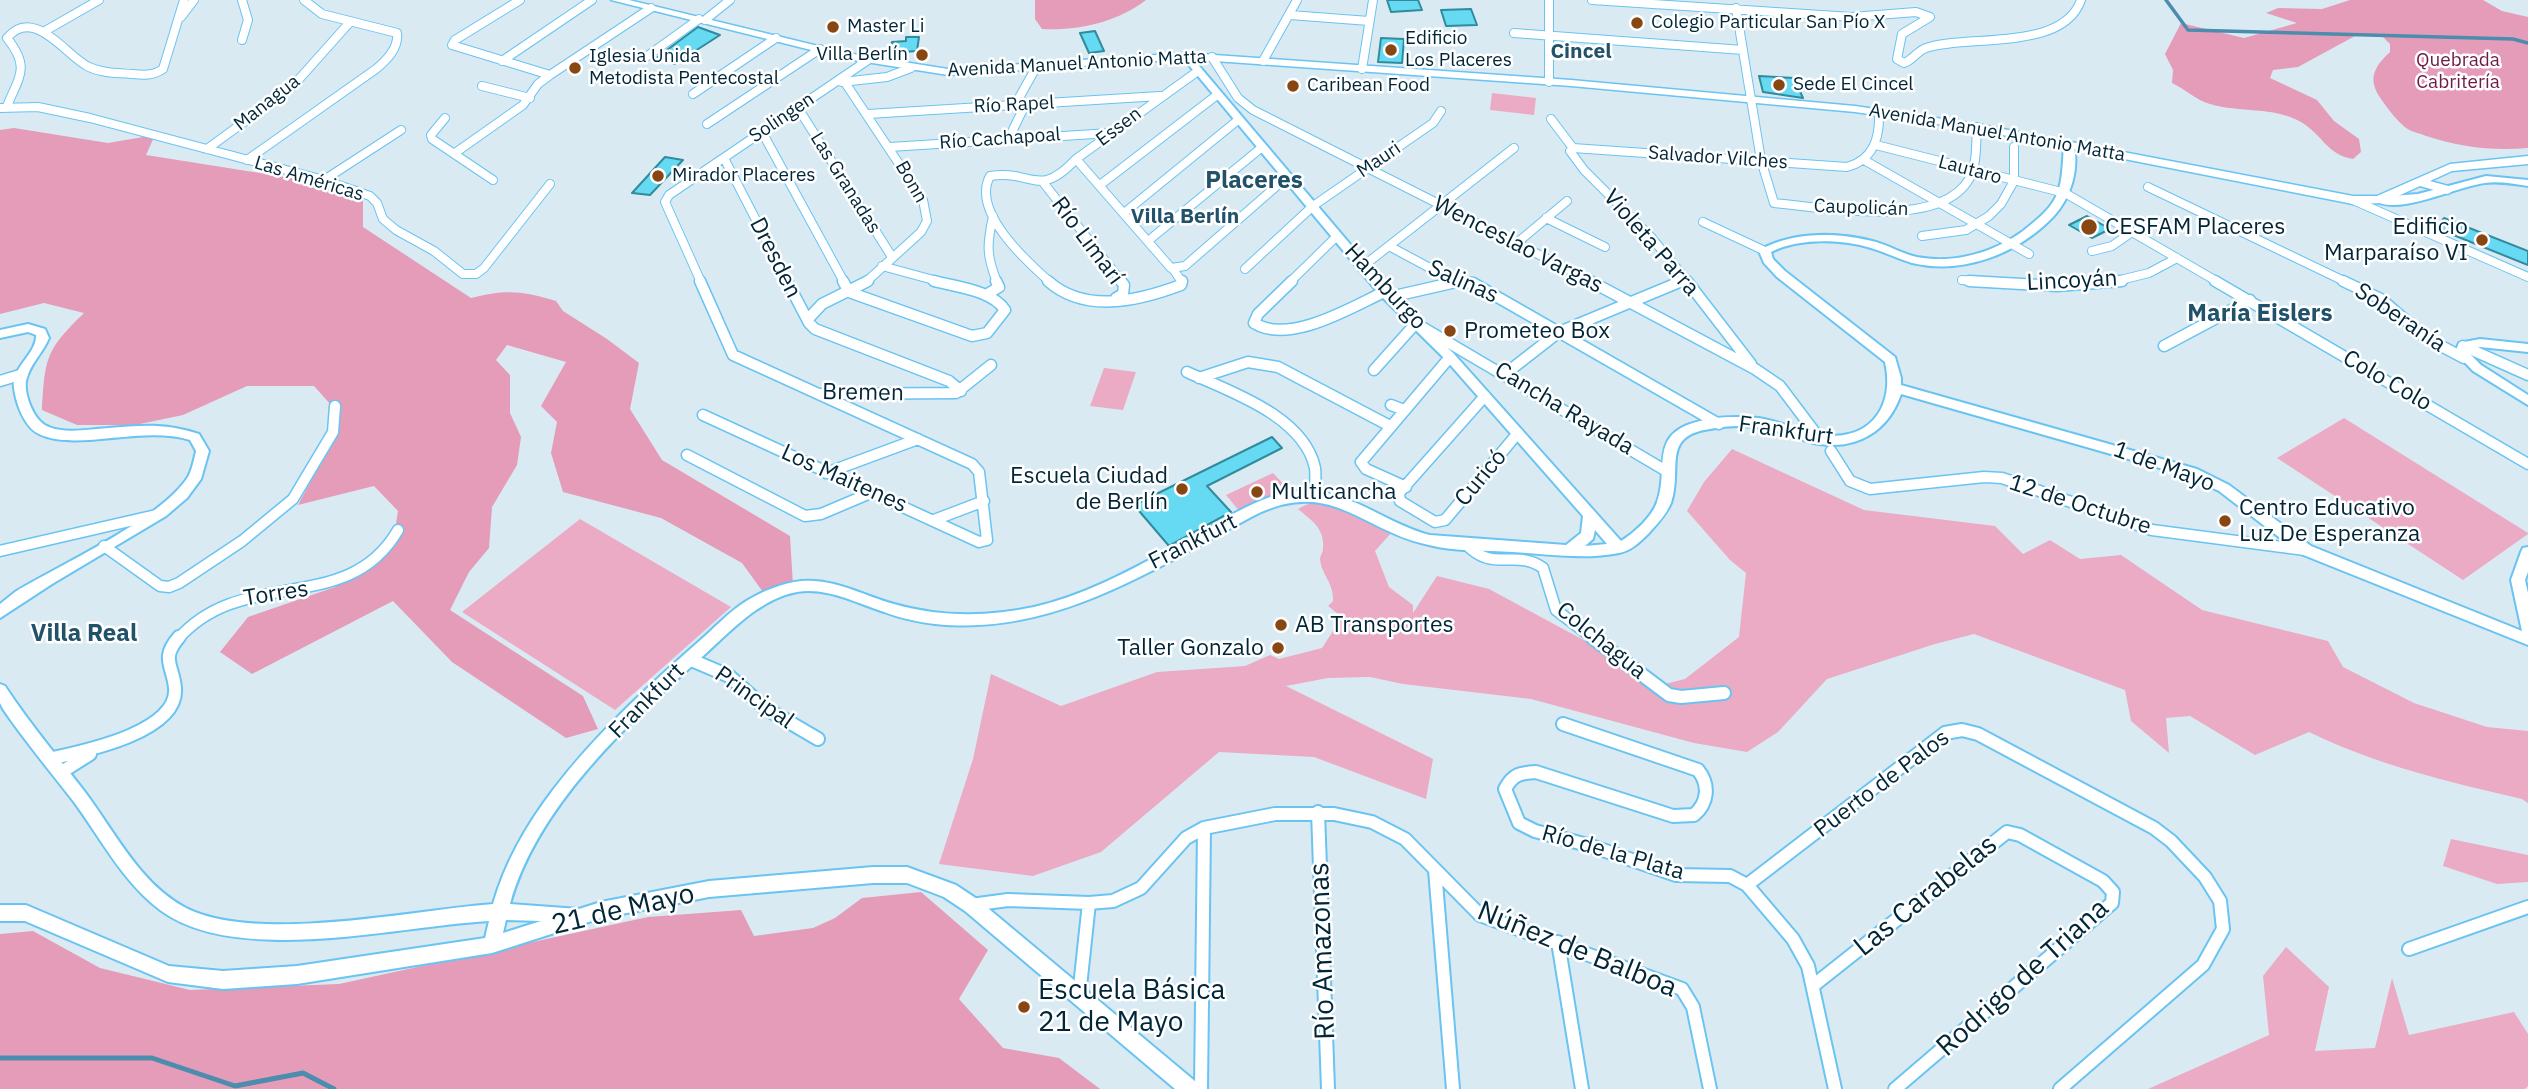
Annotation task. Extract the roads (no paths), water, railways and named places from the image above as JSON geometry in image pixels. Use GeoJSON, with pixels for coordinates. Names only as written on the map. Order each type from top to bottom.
{"type":"FeatureCollection","features":[{"type":"Feature","properties":{"kind":"main road","name":"Avenida Manuel Antonio Matta"},"geometry":{"type":"LineString","coordinates":[[620,0],[820,49],[911,68],[948,72],[1186,56],[1750,98],[1879,112],[1977,127],[2353,200],[2379,200],[2450,168],[2528,159]]}},
{"type":"Feature","properties":{"kind":"main road"},"geometry":{"type":"LineString","coordinates":[[901,76],[948,72]]}},
{"type":"Feature","properties":{"kind":"main road"},"geometry":{"type":"LineString","coordinates":[[2418,182],[2448,190]]}},
{"type":"Feature","properties":{"kind":"street"},"geometry":{"type":"LineString","coordinates":[[45,31],[99,0]]}},
{"type":"Feature","properties":{"kind":"street"},"geometry":{"type":"LineString","coordinates":[[3,107],[23,69],[20,54],[7,38],[10,33],[22,30],[45,31],[62,42],[79,61],[93,69],[128,74],[161,72],[167,61],[184,0]]}},
{"type":"Feature","properties":{"kind":"street"},"geometry":{"type":"LineString","coordinates":[[176,23],[194,0]]}},
{"type":"Feature","properties":{"kind":"street"},"geometry":{"type":"LineString","coordinates":[[242,0],[249,20],[242,40]]}},
{"type":"Feature","properties":{"kind":"street"},"geometry":{"type":"LineString","coordinates":[[247,160],[387,60],[399,34],[322,14],[304,0]]}},
{"type":"Feature","properties":{"kind":"street"},"geometry":{"type":"LineString","coordinates":[[520,0],[455,40],[452,45],[550,75]]}},
{"type":"Feature","properties":{"kind":"street"},"geometry":{"type":"LineString","coordinates":[[502,61],[592,0]]}},
{"type":"Feature","properties":{"kind":"street"},"geometry":{"type":"LineString","coordinates":[[646,57],[730,0]]}},
{"type":"Feature","properties":{"kind":"street"},"geometry":{"type":"LineString","coordinates":[[1263,61],[1297,0]]}},
{"type":"Feature","properties":{"kind":"street"},"geometry":{"type":"LineString","coordinates":[[1362,69],[1373,0]]}},
{"type":"Feature","properties":{"kind":"street"},"geometry":{"type":"LineString","coordinates":[[1549,0],[1549,82]]}},
{"type":"Feature","properties":{"kind":"street"},"geometry":{"type":"LineString","coordinates":[[1592,0],[1852,17],[1916,12],[1927,14],[1930,17],[1928,20],[1902,34],[1897,60],[1904,64],[1910,61],[1918,50],[1928,47],[2026,36],[2058,27],[2076,17],[2081,0]]}},
{"type":"Feature","properties":{"kind":"street"},"geometry":{"type":"LineString","coordinates":[[456,153],[530,98],[538,85],[550,75],[651,8]]}},
{"type":"Feature","properties":{"kind":"street"},"geometry":{"type":"LineString","coordinates":[[1736,8],[1761,160]]}},
{"type":"Feature","properties":{"kind":"street"},"geometry":{"type":"LineString","coordinates":[[1290,15],[1369,21]]}},
{"type":"Feature","properties":{"kind":"street","name":"Managua"},"geometry":{"type":"LineString","coordinates":[[207,149],[292,87],[350,22]]}},
{"type":"Feature","properties":{"kind":"street"},"geometry":{"type":"LineString","coordinates":[[1514,33],[1743,50]]}},
{"type":"Feature","properties":{"kind":"street"},"geometry":{"type":"LineString","coordinates":[[693,94],[776,38]]}},
{"type":"Feature","properties":{"kind":"street"},"geometry":{"type":"LineString","coordinates":[[707,124],[820,49]]}},
{"type":"Feature","properties":{"kind":"street","name":"Hamburgo"},"geometry":{"type":"LineString","coordinates":[[1186,56],[1362,267],[1450,357],[1619,548]]}},
{"type":"Feature","properties":{"kind":"street","name":"Wenceslao Vargas"},"geometry":{"type":"LineString","coordinates":[[1212,57],[1230,87],[1245,105],[1366,169],[1518,242],[1755,369],[1780,386],[1820,439]]}},
{"type":"Feature","properties":{"kind":"street"},"geometry":{"type":"LineString","coordinates":[[843,80],[868,60]]}},
{"type":"Feature","properties":{"kind":"street"},"geometry":{"type":"LineString","coordinates":[[1015,105],[1038,64]]}},
{"type":"Feature","properties":{"kind":"street"},"geometry":{"type":"LineString","coordinates":[[843,80],[901,76],[911,68]]}},
{"type":"Feature","properties":{"kind":"street"},"geometry":{"type":"LineString","coordinates":[[855,69],[855,74],[860,78]]}},
{"type":"Feature","properties":{"kind":"street","name":"Essen"},"geometry":{"type":"LineString","coordinates":[[1042,181],[1059,177],[1076,159],[1198,71]]}},
{"type":"Feature","properties":{"kind":"street","name":"Solingen"},"geometry":{"type":"LineString","coordinates":[[665,202],[669,195],[833,84],[843,80]]}},
{"type":"Feature","properties":{"kind":"street","name":"Bonn"},"geometry":{"type":"LineString","coordinates":[[800,308],[863,285],[920,232],[928,214],[925,204],[890,147],[843,80]]}},
{"type":"Feature","properties":{"kind":"street"},"geometry":{"type":"LineString","coordinates":[[482,86],[530,98]]}},
{"type":"Feature","properties":{"kind":"street"},"geometry":{"type":"LineString","coordinates":[[1100,185],[1217,95]]}},
{"type":"Feature","properties":{"kind":"street","name":"Río Rapel"},"geometry":{"type":"LineString","coordinates":[[868,114],[1160,96]]}},
{"type":"Feature","properties":{"kind":"street"},"geometry":{"type":"LineString","coordinates":[[1009,138],[1026,104]]}},
{"type":"Feature","properties":{"kind":"street","name":"Las Américas"},"geometry":{"type":"LineString","coordinates":[[3,107],[38,107],[324,180],[370,196],[377,204],[383,219],[396,230],[433,251],[463,274],[469,275],[484,268],[550,184]]}},
{"type":"Feature","properties":{"kind":"street","name":"Las Granadas"},"geometry":{"type":"LineString","coordinates":[[798,108],[892,257]]}},
{"type":"Feature","properties":{"kind":"street","name":"Mauri"},"geometry":{"type":"LineString","coordinates":[[1245,269],[1313,206],[1433,123],[1441,111]]}},
{"type":"Feature","properties":{"kind":"street"},"geometry":{"type":"LineString","coordinates":[[1879,112],[1876,145],[1863,161],[2029,254]]}},
{"type":"Feature","properties":{"kind":"street"},"geometry":{"type":"LineString","coordinates":[[445,118],[431,135],[432,139],[493,180]]}},
{"type":"Feature","properties":{"kind":"street","name":"Violeta Parra"},"geometry":{"type":"LineString","coordinates":[[1551,119],[1573,148],[1570,151],[1577,163],[1649,234],[1755,369]]}},
{"type":"Feature","properties":{"kind":"street"},"geometry":{"type":"LineString","coordinates":[[1124,213],[1238,120]]}},
{"type":"Feature","properties":{"kind":"street"},"geometry":{"type":"LineString","coordinates":[[1973,171],[1977,127]]}},
{"type":"Feature","properties":{"kind":"street"},"geometry":{"type":"LineString","coordinates":[[324,180],[401,130]]}},
{"type":"Feature","properties":{"kind":"street"},"geometry":{"type":"LineString","coordinates":[[762,132],[849,292],[980,337],[987,333],[1005,310],[1001,304],[986,295],[882,267]]}},
{"type":"Feature","properties":{"kind":"street","name":"Río Cachapoal"},"geometry":{"type":"LineString","coordinates":[[890,147],[1111,133]]}},
{"type":"Feature","properties":{"kind":"street","name":"Lautaro"},"geometry":{"type":"LineString","coordinates":[[1876,145],[2065,193]]}},
{"type":"Feature","properties":{"kind":"street"},"geometry":{"type":"LineString","coordinates":[[1765,251],[1785,241],[1853,242],[1866,243],[1912,260],[1928,262],[1991,255],[2010,245],[2051,212],[2065,193],[2069,145]]}},
{"type":"Feature","properties":{"kind":"street"},"geometry":{"type":"LineString","coordinates":[[1922,236],[1957,232],[1976,225],[2001,204],[2014,181],[2014,147]]}},
{"type":"Feature","properties":{"kind":"street"},"geometry":{"type":"LineString","coordinates":[[1148,241],[1261,148]]}},
{"type":"Feature","properties":{"kind":"street"},"geometry":{"type":"LineString","coordinates":[[1362,267],[1514,148]]}},
{"type":"Feature","properties":{"kind":"street","name":"Salvador Vilches"},"geometry":{"type":"LineString","coordinates":[[1573,148],[1847,167],[1863,161]]}},
{"type":"Feature","properties":{"kind":"street","name":"Dresden"},"geometry":{"type":"LineString","coordinates":[[724,158],[808,319]]}},
{"type":"Feature","properties":{"kind":"street"},"geometry":{"type":"LineString","coordinates":[[1042,181],[990,176],[985,193],[986,203],[1037,274],[1061,293],[1087,300],[1147,298],[1181,285],[1182,281],[1172,269],[1076,159]]}},
{"type":"Feature","properties":{"kind":"street","name":"Caupolicán"},"geometry":{"type":"LineString","coordinates":[[1761,160],[1774,203],[1899,213],[1940,204],[1958,192],[1973,171]]}},
{"type":"Feature","properties":{"kind":"street"},"geometry":{"type":"LineString","coordinates":[[1172,269],[1185,266],[1287,177]]}},
{"type":"Feature","properties":{"kind":"street"},"geometry":{"type":"LineString","coordinates":[[2379,200],[2411,200],[2482,180],[2503,178],[2528,183]]}},
{"type":"Feature","properties":{"kind":"street","name":"Río Limarí"},"geometry":{"type":"LineString","coordinates":[[1042,181],[1124,285],[1123,294],[1114,299]]}},
{"type":"Feature","properties":{"kind":"street","name":"Soberanía"},"geometry":{"type":"LineString","coordinates":[[2148,187],[2381,299],[2426,338],[2528,375]]}},
{"type":"Feature","properties":{"kind":"street","name":"Colo Colo"},"geometry":{"type":"LineString","coordinates":[[2065,193],[2528,464]]}},
{"type":"Feature","properties":{"kind":"street"},"geometry":{"type":"LineString","coordinates":[[2353,200],[2528,277]]}},
{"type":"Feature","properties":{"kind":"street"},"geometry":{"type":"LineString","coordinates":[[1518,242],[1567,201]]}},
{"type":"Feature","properties":{"kind":"street","name":"Bremen"},"geometry":{"type":"LineString","coordinates":[[665,202],[733,355],[814,394],[961,391]]}},
{"type":"Feature","properties":{"kind":"street"},"geometry":{"type":"LineString","coordinates":[[986,295],[999,287],[988,261],[987,243],[993,216]]}},
{"type":"Feature","properties":{"kind":"street"},"geometry":{"type":"LineString","coordinates":[[1546,218],[1605,247]]}},
{"type":"Feature","properties":{"kind":"street"},"geometry":{"type":"LineString","coordinates":[[1703,222],[1765,251],[1768,260],[1781,274],[1891,360],[1896,388]]}},
{"type":"Feature","properties":{"kind":"street"},"geometry":{"type":"LineString","coordinates":[[2092,251],[2112,246],[2132,232]]}},
{"type":"Feature","properties":{"kind":"street"},"geometry":{"type":"LineString","coordinates":[[1337,236],[1258,314],[1254,323],[1267,332],[1283,330],[1322,320],[1387,295],[1456,282]]}},
{"type":"Feature","properties":{"kind":"street","name":"Salinas"},"geometry":{"type":"LineString","coordinates":[[1389,246],[1456,282],[1473,283],[1718,424]]}},
{"type":"Feature","properties":{"kind":"street","name":"Lincoyán"},"geometry":{"type":"LineString","coordinates":[[1962,280],[2044,286],[2116,281],[2148,273],[2177,258]]}},
{"type":"Feature","properties":{"kind":"street"},"geometry":{"type":"LineString","coordinates":[[1505,374],[1559,332],[1686,279]]}},
{"type":"Feature","properties":{"kind":"street","name":"Bonn"},"geometry":{"type":"LineString","coordinates":[[808,319],[814,311],[837,296]]}},
{"type":"Feature","properties":{"kind":"street"},"geometry":{"type":"LineString","coordinates":[[2164,346],[2250,300]]}},
{"type":"Feature","properties":{"kind":"street"},"geometry":{"type":"LineString","coordinates":[[808,319],[815,328],[949,381],[961,391],[992,365]]}},
{"type":"Feature","properties":{"kind":"street"},"geometry":{"type":"LineString","coordinates":[[1374,370],[1420,325]]}},
{"type":"Feature","properties":{"kind":"street","name":"Cancha Rayada"},"geometry":{"type":"LineString","coordinates":[[1420,325],[1668,471]]}},
{"type":"Feature","properties":{"kind":"street"},"geometry":{"type":"LineString","coordinates":[[0,334],[28,328],[41,332],[41,345],[23,374],[20,388],[27,412],[45,432],[58,436],[81,436],[158,428],[182,430],[193,435],[202,446],[202,462],[195,479],[181,495],[156,515],[21,595],[0,612]]}},
{"type":"Feature","properties":{"kind":"street"},"geometry":{"type":"LineString","coordinates":[[2528,348],[2480,343],[2464,352],[2528,401]]}},
{"type":"Feature","properties":{"kind":"street"},"geometry":{"type":"LineString","coordinates":[[1450,357],[1361,464],[1406,487],[1485,396]]}},
{"type":"Feature","properties":{"kind":"street"},"geometry":{"type":"LineString","coordinates":[[1199,378],[1248,362],[1278,367],[1390,426]]}},
{"type":"Feature","properties":{"kind":"street"},"geometry":{"type":"LineString","coordinates":[[1186,372],[1268,409],[1293,431],[1315,464],[1315,495]]}},
{"type":"Feature","properties":{"kind":"street"},"geometry":{"type":"LineString","coordinates":[[0,381],[23,374]]}},
{"type":"Feature","properties":{"kind":"street","name":"Frankfurt"},"geometry":{"type":"LineString","coordinates":[[492,945],[499,912],[513,871],[561,795],[615,731],[689,659],[751,605],[778,591],[806,585],[836,587],[915,615],[946,619],[985,620],[1025,615],[1094,591],[1267,505],[1287,497],[1315,495],[1338,501],[1420,538],[1570,549],[1619,548],[1640,534],[1661,508],[1665,500],[1671,444],[1677,435],[1696,427],[1758,422],[1820,439],[1843,439],[1877,425],[1892,407],[1896,388]]}},
{"type":"Feature","properties":{"kind":"street","name":"1 de Mayo"},"geometry":{"type":"LineString","coordinates":[[1896,388],[2192,472],[2224,488],[2305,550],[2528,639]]}},
{"type":"Feature","properties":{"kind":"street"},"geometry":{"type":"LineString","coordinates":[[814,394],[972,464],[979,472],[984,501],[934,520]]}},
{"type":"Feature","properties":{"kind":"street"},"geometry":{"type":"LineString","coordinates":[[1391,405],[1404,410]]}},
{"type":"Feature","properties":{"kind":"street"},"geometry":{"type":"LineString","coordinates":[[104,546],[160,586],[169,587],[242,541],[293,499],[333,432],[335,406]]}},
{"type":"Feature","properties":{"kind":"street","name":"Los Maitenes"},"geometry":{"type":"LineString","coordinates":[[703,415],[979,542],[988,537],[984,501]]}},
{"type":"Feature","properties":{"kind":"street","name":"Curicó"},"geometry":{"type":"LineString","coordinates":[[1406,487],[1398,497],[1400,501],[1435,522],[1443,522],[1518,433]]}},
{"type":"Feature","properties":{"kind":"street"},"geometry":{"type":"LineString","coordinates":[[826,472],[918,439]]}},
{"type":"Feature","properties":{"kind":"street","name":"12 de Octubre"},"geometry":{"type":"LineString","coordinates":[[1831,451],[1848,482],[1858,487],[1870,489],[1984,477],[2003,478],[2152,530],[2305,550]]}},
{"type":"Feature","properties":{"kind":"street"},"geometry":{"type":"LineString","coordinates":[[687,455],[806,516],[821,514],[873,492]]}},
{"type":"Feature","properties":{"kind":"street"},"geometry":{"type":"LineString","coordinates":[[1570,549],[1588,536],[1590,513]]}},
{"type":"Feature","properties":{"kind":"street"},"geometry":{"type":"LineString","coordinates":[[0,551],[156,515]]}},
{"type":"Feature","properties":{"kind":"street","name":"Torres"},"geometry":{"type":"LineString","coordinates":[[49,759],[95,750],[135,735],[152,724],[170,704],[175,694],[175,682],[168,663],[170,649],[178,638],[206,615],[234,600],[331,584],[383,553],[398,530]]}},
{"type":"Feature","properties":{"kind":"street","name":"Colchagua"},"geometry":{"type":"LineString","coordinates":[[1465,543],[1485,559],[1532,562],[1540,565],[1546,572],[1550,602],[1556,610],[1669,695],[1681,697],[1724,693]]}},
{"type":"Feature","properties":{"kind":"street"},"geometry":{"type":"LineString","coordinates":[[2528,552],[2518,580],[2528,627]]}},
{"type":"Feature","properties":{"kind":"street","name":"Principal"},"geometry":{"type":"LineString","coordinates":[[689,659],[729,676],[765,709],[817,739]]}},
{"type":"Feature","properties":{"kind":"street"},"geometry":{"type":"LineString","coordinates":[[0,690],[123,859],[163,903],[183,915],[236,930],[276,931],[499,912],[582,916]]}},
{"type":"Feature","properties":{"kind":"street","name":"Río de la Plata"},"geometry":{"type":"LineString","coordinates":[[1563,724],[1698,770],[1705,776],[1707,784],[1703,804],[1697,813],[1686,817],[1673,816],[1527,771],[1510,779],[1505,789],[1509,808],[1519,822],[1546,835],[1591,846],[1666,872],[1686,876],[1730,876],[1747,885]]}},
{"type":"Feature","properties":{"kind":"street","name":"Puerto de Palos"},"geometry":{"type":"LineString","coordinates":[[1747,885],[1945,733],[1955,729],[1964,728],[1978,734],[2154,828],[2171,841],[2205,877],[2220,901],[2224,929],[2203,965],[2060,1089]]}},
{"type":"Feature","properties":{"kind":"street","name":"Torres"},"geometry":{"type":"LineString","coordinates":[[60,773],[95,750]]}},
{"type":"Feature","properties":{"kind":"street","name":"Núñez de Balboa"},"geometry":{"type":"LineString","coordinates":[[971,905],[1027,900],[1089,903],[1113,901],[1140,888],[1179,845],[1204,828],[1265,816],[1318,812],[1351,816],[1390,829],[1415,847],[1480,915],[1682,989],[1693,1007],[1710,1089]]}},
{"type":"Feature","properties":{"kind":"street","name":"Río Amazonas"},"geometry":{"type":"LineString","coordinates":[[1318,812],[1328,1089]]}},
{"type":"Feature","properties":{"kind":"street"},"geometry":{"type":"LineString","coordinates":[[1201,1089],[1204,828]]}},
{"type":"Feature","properties":{"kind":"street","name":"Las Carabelas"},"geometry":{"type":"LineString","coordinates":[[1814,985],[2007,832],[2020,835],[2103,881],[2113,892]]}},
{"type":"Feature","properties":{"kind":"street"},"geometry":{"type":"LineString","coordinates":[[1435,870],[1453,1089]]}},
{"type":"Feature","properties":{"kind":"street","name":"21 de Mayo"},"geometry":{"type":"LineString","coordinates":[[0,913],[26,913],[168,974],[223,980],[297,975],[492,945],[627,904],[709,890],[890,874],[908,875],[928,881],[971,905],[1189,1089]]}},
{"type":"Feature","properties":{"kind":"street"},"geometry":{"type":"LineString","coordinates":[[1747,885],[1802,952],[1814,985],[1835,1089]]}},
{"type":"Feature","properties":{"kind":"street","name":"Rodrigo de Triana"},"geometry":{"type":"LineString","coordinates":[[1895,1089],[2112,903],[2113,892]]}},
{"type":"Feature","properties":{"kind":"street"},"geometry":{"type":"LineString","coordinates":[[1079,996],[1089,903]]}},
{"type":"Feature","properties":{"kind":"street"},"geometry":{"type":"LineString","coordinates":[[2409,949],[2528,908]]}},
{"type":"Feature","properties":{"kind":"street"},"geometry":{"type":"LineString","coordinates":[[1558,942],[1582,1089]]}},
{"type":"Feature","properties":{"kind":"waterway","name":"Quebrada Cabritería"},"geometry":{"type":"LineString","coordinates":[[2166,0],[2188,30],[2513,39],[2528,43]]}},
{"type":"Feature","properties":{"kind":"waterway"},"geometry":{"type":"LineString","coordinates":[[0,1058],[152,1058],[235,1086],[303,1073],[334,1089]]}},
{"type":"Feature","properties":{"kind":"place","name":"Colegio Particular San Pío X"},"geometry":{"type":"Point","coordinates":[1637,23]}},
{"type":"Feature","properties":{"kind":"place","name":"Master Li"},"geometry":{"type":"Point","coordinates":[833,27]}},
{"type":"Feature","properties":{"kind":"place","name":"Edificio Los Placeres"},"geometry":{"type":"Point","coordinates":[1391,50]}},
{"type":"Feature","properties":{"kind":"place","name":"Villa Berlín"},"geometry":{"type":"Point","coordinates":[922,55]}},
{"type":"Feature","properties":{"kind":"place","name":"Iglesia Unida Metodista Pentecostal"},"geometry":{"type":"Point","coordinates":[575,68]}},
{"type":"Feature","properties":{"kind":"place","name":"Sede El Cincel"},"geometry":{"type":"Point","coordinates":[1779,85]}},
{"type":"Feature","properties":{"kind":"place","name":"Caribean Food"},"geometry":{"type":"Point","coordinates":[1293,86]}},
{"type":"Feature","properties":{"kind":"place","name":"Mirador Placeres"},"geometry":{"type":"Point","coordinates":[658,176]}},
{"type":"Feature","properties":{"kind":"place","name":"CESFAM Placeres"},"geometry":{"type":"Point","coordinates":[2089,227]}},
{"type":"Feature","properties":{"kind":"place","name":"Edificio Marparaíso VI"},"geometry":{"type":"Point","coordinates":[2482,240]}},
{"type":"Feature","properties":{"kind":"place","name":"Prometeo Box"},"geometry":{"type":"Point","coordinates":[1450,331]}},
{"type":"Feature","properties":{"kind":"place","name":"Escuela Ciudad de Berlín"},"geometry":{"type":"Point","coordinates":[1182,489]}},
{"type":"Feature","properties":{"kind":"place","name":"Multicancha"},"geometry":{"type":"Point","coordinates":[1257,492]}},
{"type":"Feature","properties":{"kind":"place","name":"Centro Educativo Luz De Esperanza"},"geometry":{"type":"Point","coordinates":[2225,521]}},
{"type":"Feature","properties":{"kind":"place","name":"AB Transportes"},"geometry":{"type":"Point","coordinates":[1281,625]}},
{"type":"Feature","properties":{"kind":"place","name":"Taller Gonzalo"},"geometry":{"type":"Point","coordinates":[1278,648]}},
{"type":"Feature","properties":{"kind":"place","name":"Escuela Básica 21 de Mayo"},"geometry":{"type":"Point","coordinates":[1024,1007]}},
{"type":"Feature","properties":{"kind":"district","name":"Cincel"},"geometry":{"type":"Point","coordinates":[1581,52]}},
{"type":"Feature","properties":{"kind":"district","name":"Placeres"},"geometry":{"type":"Point","coordinates":[1254,181]}},
{"type":"Feature","properties":{"kind":"district","name":"Villa Berlín"},"geometry":{"type":"Point","coordinates":[1185,217]}},
{"type":"Feature","properties":{"kind":"district","name":"María Eislers"},"geometry":{"type":"Point","coordinates":[2260,314]}},
{"type":"Feature","properties":{"kind":"district","name":"Villa Real"},"geometry":{"type":"Point","coordinates":[84,634]}}]}
